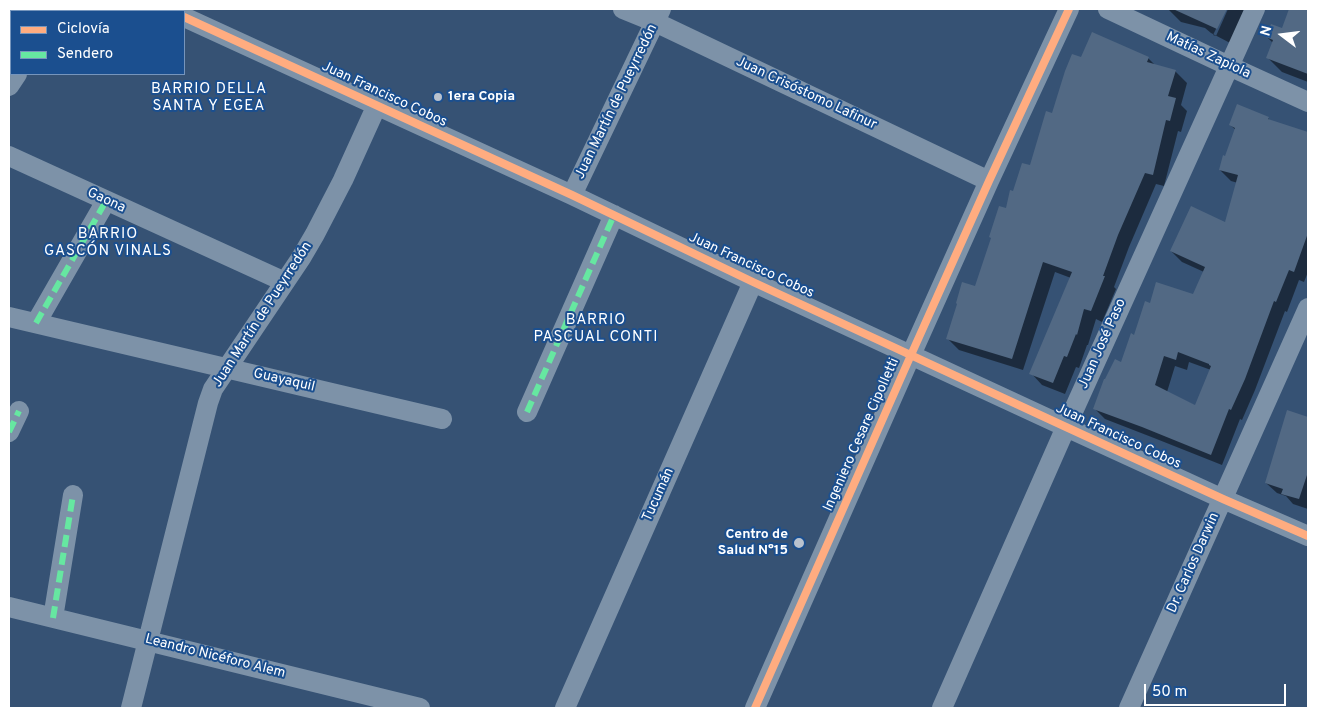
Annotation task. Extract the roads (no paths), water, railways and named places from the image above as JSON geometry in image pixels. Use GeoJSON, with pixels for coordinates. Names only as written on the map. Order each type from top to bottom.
{"type":"FeatureCollection","features":[{"type":"Feature","properties":{"kind":"street","name":"Juan Crisóstomo Lafinur"},"geometry":{"type":"LineString","coordinates":[[623,9],[658,16],[989,181]]}},
{"type":"Feature","properties":{"kind":"street","name":"Ingeniero Cesare Cipolletti"},"geometry":{"type":"LineString","coordinates":[[755,708],[989,181],[1069,9]]}},
{"type":"Feature","properties":{"kind":"street","name":"Matías Zapiola"},"geometry":{"type":"LineString","coordinates":[[1108,9],[1308,102]]}},
{"type":"Feature","properties":{"kind":"street","name":"Juan José Paso"},"geometry":{"type":"LineString","coordinates":[[942,708],[1066,427],[1255,9]]}},
{"type":"Feature","properties":{"kind":"street","name":"Juan Martín de Pueyrredón"},"geometry":{"type":"LineString","coordinates":[[572,195],[658,16]]}},
{"type":"Feature","properties":{"kind":"street","name":"Juan Francisco Cobos"},"geometry":{"type":"LineString","coordinates":[[185,17],[572,195],[753,282],[1066,427],[1308,536]]}},
{"type":"Feature","properties":{"kind":"street"},"geometry":{"type":"LineString","coordinates":[[9,86],[16,75]]}},
{"type":"Feature","properties":{"kind":"street","name":"Juan Martín de Pueyrredón"},"geometry":{"type":"LineString","coordinates":[[131,708],[203,416],[213,389],[316,234],[377,105]]}},
{"type":"Feature","properties":{"kind":"street","name":"Gaona"},"geometry":{"type":"LineString","coordinates":[[9,156],[285,282]]}},
{"type":"Feature","properties":{"kind":"street"},"geometry":{"type":"LineString","coordinates":[[36,323],[106,201]]}},
{"type":"Feature","properties":{"kind":"street"},"geometry":{"type":"LineString","coordinates":[[527,412],[614,215]]}},
{"type":"Feature","properties":{"kind":"street","name":"Tucumán"},"geometry":{"type":"LineString","coordinates":[[565,708],[753,282]]}},
{"type":"Feature","properties":{"kind":"street","name":"Dr. Carlos Darwin"},"geometry":{"type":"LineString","coordinates":[[1129,708],[1308,308]]}},
{"type":"Feature","properties":{"kind":"street","name":"Guayaquil"},"geometry":{"type":"LineString","coordinates":[[9,316],[442,419]]}},
{"type":"Feature","properties":{"kind":"street"},"geometry":{"type":"LineString","coordinates":[[9,432],[19,411]]}},
{"type":"Feature","properties":{"kind":"street"},"geometry":{"type":"LineString","coordinates":[[53,618],[73,495]]}},
{"type":"Feature","properties":{"kind":"street","name":"Leandro Nicéforo Alem"},"geometry":{"type":"LineString","coordinates":[[9,607],[420,708]]}},
{"type":"Feature","properties":{"kind":"place","name":"1era Copia"},"geometry":{"type":"Point","coordinates":[438,97]}},
{"type":"Feature","properties":{"kind":"place","name":"Centro de Salud N°15"},"geometry":{"type":"Point","coordinates":[799,543]}},
{"type":"Feature","properties":{"kind":"district","name":"BARRIO DELLA SANTA Y EGEA"},"geometry":{"type":"Point","coordinates":[209,98]}},
{"type":"Feature","properties":{"kind":"district","name":"BARRIO GASCÓN VINALS"},"geometry":{"type":"Point","coordinates":[108,244]}},
{"type":"Feature","properties":{"kind":"district","name":"BARRIO PASCUAL CONTI"},"geometry":{"type":"Point","coordinates":[596,330]}}]}
